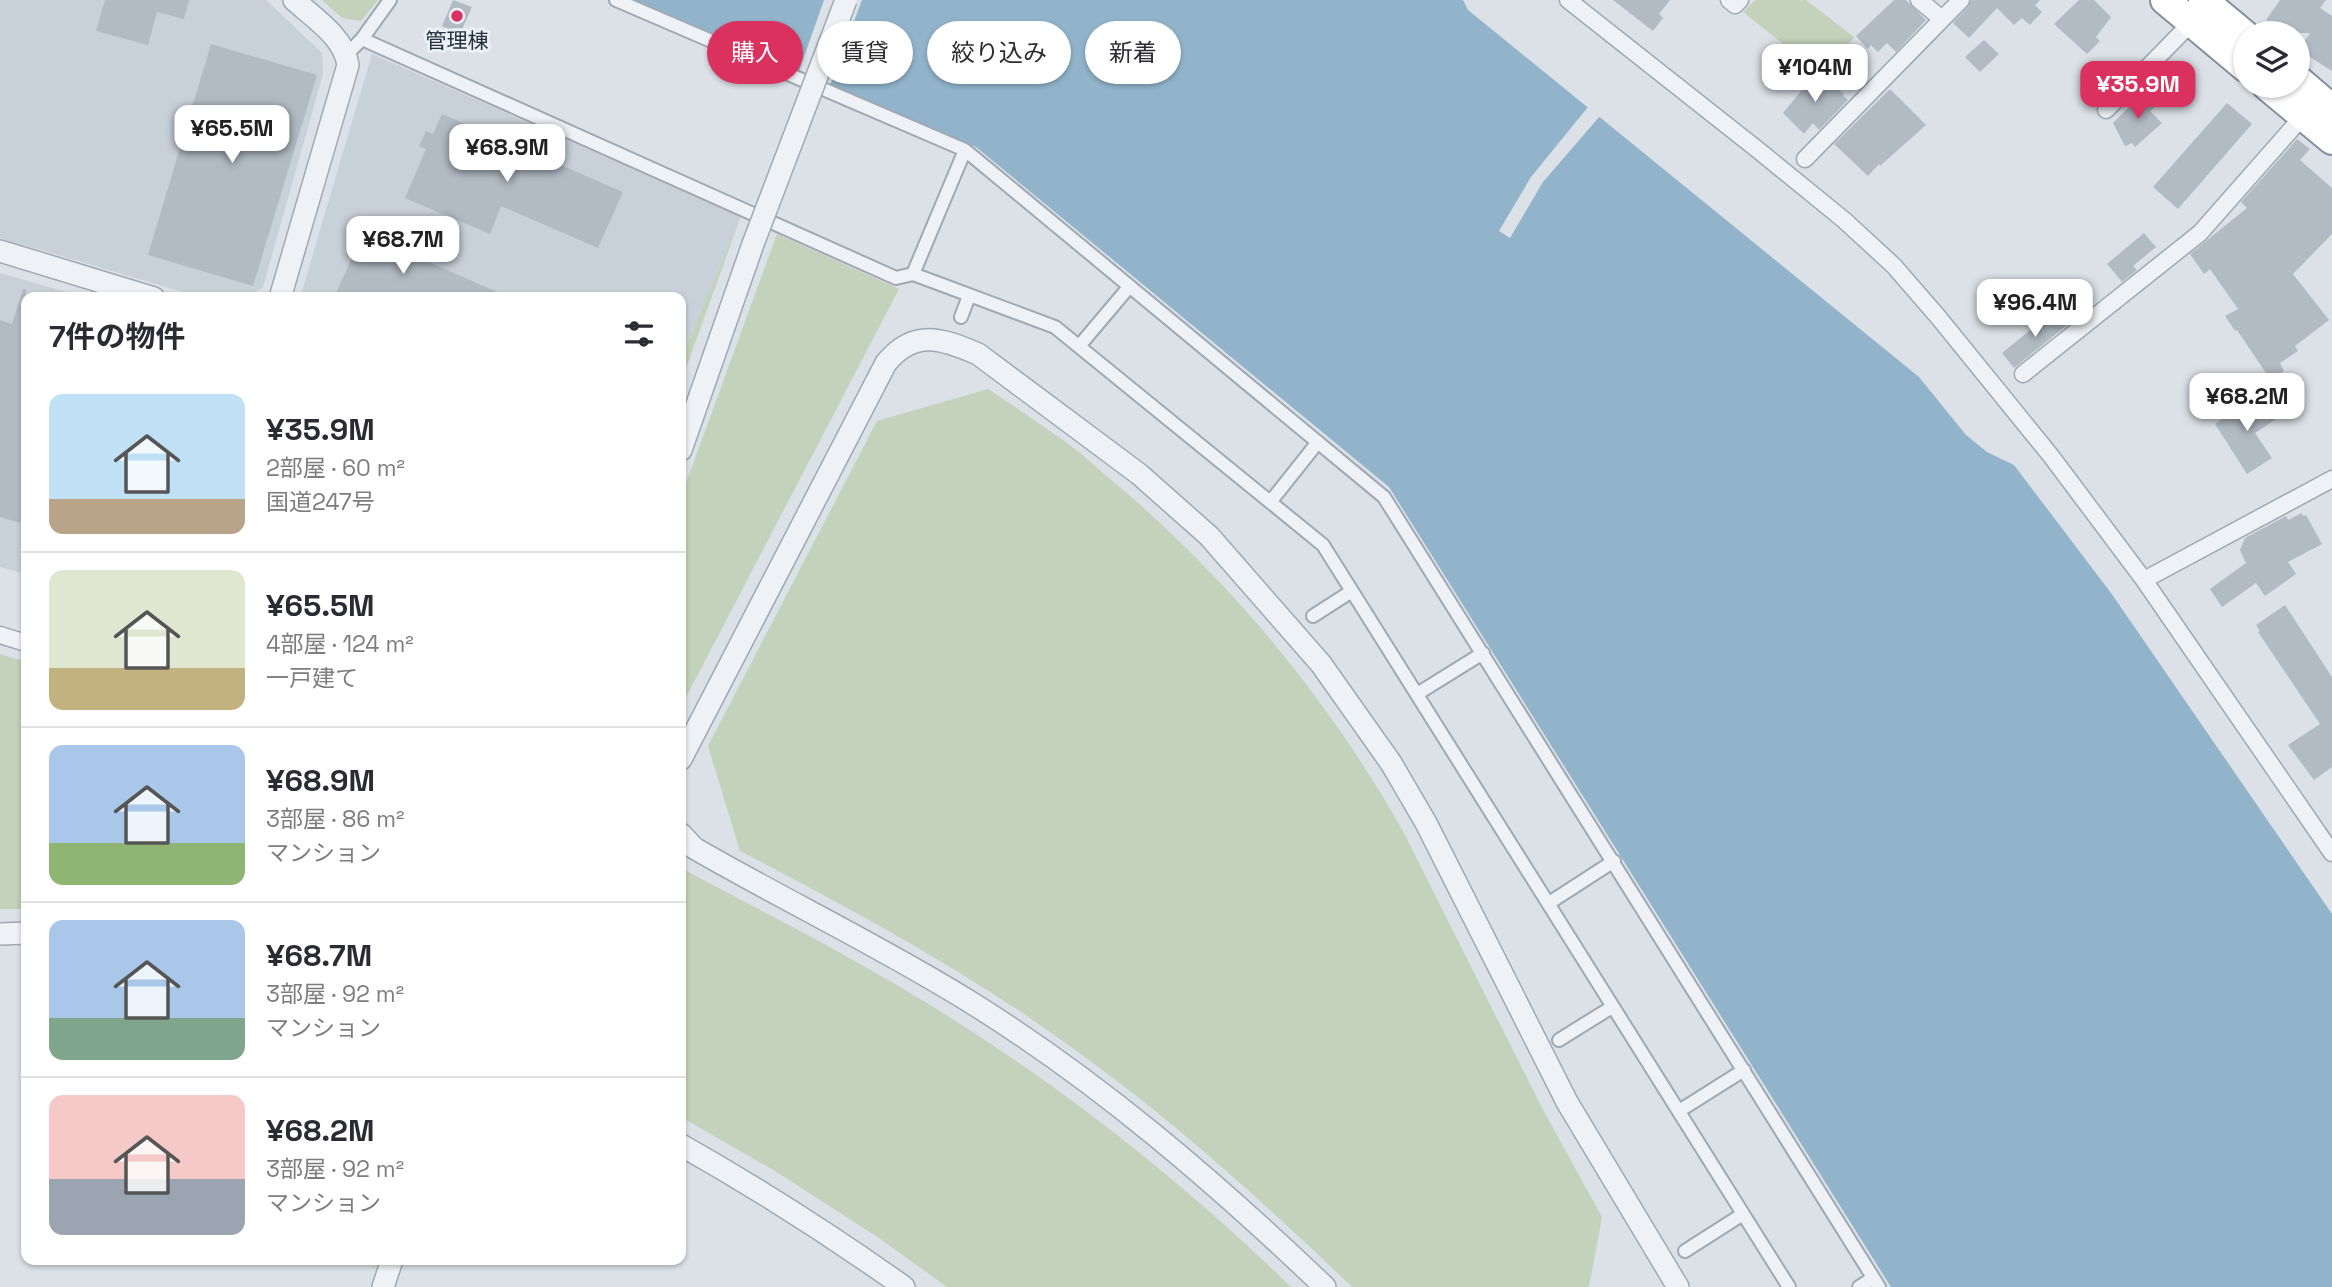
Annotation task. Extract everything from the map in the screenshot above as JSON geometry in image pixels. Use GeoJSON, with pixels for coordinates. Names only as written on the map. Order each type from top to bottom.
{"type":"FeatureCollection","features":[{"type":"Feature","properties":{"kind":"highway"},"geometry":{"type":"LineString","coordinates":[[2165,0],[2198,11],[2233,29]]}},
{"type":"Feature","properties":{"kind":"highway"},"geometry":{"type":"LineString","coordinates":[[2198,11],[2233,53]]}},
{"type":"Feature","properties":{"kind":"highway"},"geometry":{"type":"LineString","coordinates":[[2310,90],[2332,108]]}},
{"type":"Feature","properties":{"kind":"highway"},"geometry":{"type":"LineString","coordinates":[[2281,98],[2332,140]]}},
{"type":"Feature","properties":{"kind":"street"},"geometry":{"type":"LineString","coordinates":[[294,0],[340,43],[354,46],[896,278],[913,274],[1055,327],[1323,545],[1789,1287]]}},
{"type":"Feature","properties":{"kind":"street"},"geometry":{"type":"LineString","coordinates":[[282,292],[354,46],[390,0]]}},
{"type":"Feature","properties":{"kind":"street"},"geometry":{"type":"LineString","coordinates":[[616,0],[965,150],[1384,497],[1876,1282],[1859,1287]]}},
{"type":"Feature","properties":{"kind":"street"},"geometry":{"type":"LineString","coordinates":[[686,436],[753,244],[846,0]]}},
{"type":"Feature","properties":{"kind":"street"},"geometry":{"type":"LineString","coordinates":[[1568,0],[1844,220],[1894,266],[1939,317],[2051,456],[2144,580],[2332,853]]}},
{"type":"Feature","properties":{"kind":"street"},"geometry":{"type":"LineString","coordinates":[[1729,0],[1735,5],[1740,0]]}},
{"type":"Feature","properties":{"kind":"street"},"geometry":{"type":"LineString","coordinates":[[1919,0],[1942,19]]}},
{"type":"Feature","properties":{"kind":"street"},"geometry":{"type":"LineString","coordinates":[[1805,159],[1961,0]]}},
{"type":"Feature","properties":{"kind":"street"},"geometry":{"type":"LineString","coordinates":[[2106,110],[2198,11]]}},
{"type":"Feature","properties":{"kind":"street"},"geometry":{"type":"LineString","coordinates":[[2023,374],[2200,233],[2303,116]]}},
{"type":"Feature","properties":{"kind":"street"},"geometry":{"type":"LineString","coordinates":[[913,274],[965,150]]}},
{"type":"Feature","properties":{"kind":"street"},"geometry":{"type":"LineString","coordinates":[[0,251],[134,292]]}},
{"type":"Feature","properties":{"kind":"street"},"geometry":{"type":"LineString","coordinates":[[1080,345],[1129,286]]}},
{"type":"Feature","properties":{"kind":"street"},"geometry":{"type":"LineString","coordinates":[[961,317],[969,296]]}},
{"type":"Feature","properties":{"kind":"street"},"geometry":{"type":"LineString","coordinates":[[686,749],[886,363],[907,343],[918,340],[951,342],[978,354],[1139,474],[1209,537],[1321,664],[1391,763],[1426,823],[1547,1065],[1673,1285]]}},
{"type":"Feature","properties":{"kind":"street"},"geometry":{"type":"LineString","coordinates":[[1271,501],[1318,443]]}},
{"type":"Feature","properties":{"kind":"street"},"geometry":{"type":"LineString","coordinates":[[2144,580],[2332,479]]}},
{"type":"Feature","properties":{"kind":"street"},"geometry":{"type":"LineString","coordinates":[[1313,616],[1352,591]]}},
{"type":"Feature","properties":{"kind":"street"},"geometry":{"type":"LineString","coordinates":[[0,635],[21,641]]}},
{"type":"Feature","properties":{"kind":"street"},"geometry":{"type":"LineString","coordinates":[[1417,694],[1483,653]]}},
{"type":"Feature","properties":{"kind":"street"},"geometry":{"type":"LineString","coordinates":[[686,839],[694,848],[881,949],[968,1001],[1047,1053],[1122,1108],[1181,1156],[1249,1214],[1325,1287]]}},
{"type":"Feature","properties":{"kind":"street"},"geometry":{"type":"LineString","coordinates":[[1549,903],[1614,861]]}},
{"type":"Feature","properties":{"kind":"street"},"geometry":{"type":"LineString","coordinates":[[0,934],[21,933]]}},
{"type":"Feature","properties":{"kind":"street"},"geometry":{"type":"LineString","coordinates":[[1559,1040],[1612,1007]]}},
{"type":"Feature","properties":{"kind":"street"},"geometry":{"type":"LineString","coordinates":[[1679,1111],[1744,1070]]}},
{"type":"Feature","properties":{"kind":"street"},"geometry":{"type":"LineString","coordinates":[[686,1148],[822,1232],[904,1287]]}},
{"type":"Feature","properties":{"kind":"street"},"geometry":{"type":"LineString","coordinates":[[1685,1251],[1743,1214]]}},
{"type":"Feature","properties":{"kind":"street"},"geometry":{"type":"LineString","coordinates":[[383,1287],[390,1265]]}},
{"type":"Feature","properties":{"kind":"shaded area"},"geometry":{"type":"Polygon","coordinates":[[[0,0],[266,0],[322,53],[323,74],[263,287],[256,292],[183,292],[0,238],[0,0]]]}},
{"type":"Feature","properties":{"kind":"shaded area"},"geometry":{"type":"Polygon","coordinates":[[[372,54],[741,216],[686,347],[686,292],[302,292],[372,54]]]}},
{"type":"Feature","properties":{"kind":"shaded area"},"geometry":{"type":"Polygon","coordinates":[[[0,273],[66,292],[21,292],[21,573],[0,567],[0,273]]]}},
{"type":"Feature","properties":{"kind":"green space"},"geometry":{"type":"Polygon","coordinates":[[[322,0],[378,0],[361,21],[342,18],[322,0]]]}},
{"type":"Feature","properties":{"kind":"green space"},"geometry":{"type":"Polygon","coordinates":[[[1755,0],[1806,0],[1854,37],[1822,75],[1743,12],[1755,0]]]}},
{"type":"Feature","properties":{"kind":"green space"},"geometry":{"type":"Polygon","coordinates":[[[741,216],[686,368],[686,347],[741,216]]]}},
{"type":"Feature","properties":{"kind":"green space"},"geometry":{"type":"Polygon","coordinates":[[[777,234],[899,289],[686,697],[686,483],[777,234]]]}},
{"type":"Feature","properties":{"kind":"green space"},"geometry":{"type":"Polygon","coordinates":[[[988,389],[1079,452],[1158,521],[1238,602],[1311,690],[1344,736],[1404,833],[1541,1106],[1602,1217],[1589,1287],[1352,1287],[1219,1165],[1150,1107],[1038,1023],[955,970],[740,851],[708,746],[877,421],[988,389]]]}},
{"type":"Feature","properties":{"kind":"green space"},"geometry":{"type":"Polygon","coordinates":[[[0,654],[21,660],[21,909],[0,909],[0,654]]]}},
{"type":"Feature","properties":{"kind":"green space"},"geometry":{"type":"Polygon","coordinates":[[[686,871],[819,941],[999,1049],[1130,1145],[1212,1214],[1291,1287],[947,1287],[879,1238],[775,1171],[686,1120],[686,871]]]}},
{"type":"Feature","properties":{"kind":"water"},"geometry":{"type":"Polygon","coordinates":[[[635,0],[1463,0],[1468,10],[1919,377],[1966,435],[1987,452],[2014,465],[2111,593],[2332,914],[2332,1287],[1891,1287],[1389,487],[976,147],[830,84],[913,84],[913,21],[817,21],[817,78],[803,72],[803,21],[707,21],[707,31],[635,0]]]}},
{"type":"Feature","properties":{"kind":"pier"},"geometry":{"type":"Polygon","coordinates":[[[824,0],[862,0],[854,21],[817,21],[817,83],[803,76],[803,60],[824,0]]]}},
{"type":"Feature","properties":{"kind":"pier"},"geometry":{"type":"Polygon","coordinates":[[[1588,107],[1600,116],[1543,182],[1510,238],[1499,231],[1531,177],[1588,107]]]}},
{"type":"Feature","properties":{"kind":"building"},"geometry":{"type":"Polygon","coordinates":[[[105,0],[189,0],[184,19],[157,12],[148,45],[96,31],[105,0]]]}},
{"type":"Feature","properties":{"kind":"building","name":"管理棟"},"geometry":{"type":"Polygon","coordinates":[[[453,0],[472,7],[460,34],[442,26],[453,0]]]}},
{"type":"Feature","properties":{"kind":"building"},"geometry":{"type":"Polygon","coordinates":[[[1613,0],[1670,0],[1659,14],[1663,18],[1653,31],[1613,0]]]}},
{"type":"Feature","properties":{"kind":"building"},"geometry":{"type":"Polygon","coordinates":[[[1894,0],[1906,0],[1926,20],[1896,52],[1887,43],[1878,52],[1871,45],[1868,49],[1856,36],[1894,0]]]}},
{"type":"Feature","properties":{"kind":"building"},"geometry":{"type":"Polygon","coordinates":[[[1971,0],[2040,0],[2035,5],[2042,12],[2030,25],[2022,18],[2014,25],[1997,8],[1969,38],[1953,23],[1971,0]]]}},
{"type":"Feature","properties":{"kind":"building"},"geometry":{"type":"Polygon","coordinates":[[[2079,0],[2094,0],[2111,17],[2096,37],[2100,41],[2087,54],[2054,24],[2079,0]]]}},
{"type":"Feature","properties":{"kind":"building"},"geometry":{"type":"Polygon","coordinates":[[[2280,0],[2326,0],[2320,8],[2332,16],[2332,71],[2310,57],[2310,21],[2266,20],[2280,0]]]}},
{"type":"Feature","properties":{"kind":"building"},"geometry":{"type":"Polygon","coordinates":[[[1984,40],[1999,54],[1980,72],[1965,57],[1984,40]]]}},
{"type":"Feature","properties":{"kind":"building"},"geometry":{"type":"Polygon","coordinates":[[[211,44],[317,75],[253,286],[148,255],[211,44]]]}},
{"type":"Feature","properties":{"kind":"building"},"geometry":{"type":"Polygon","coordinates":[[[1816,73],[1848,100],[1819,130],[1813,123],[1804,134],[1783,113],[1816,73]]]}},
{"type":"Feature","properties":{"kind":"building"},"geometry":{"type":"Polygon","coordinates":[[[1890,89],[1926,125],[1868,176],[1834,144],[1890,89]]]}},
{"type":"Feature","properties":{"kind":"building"},"geometry":{"type":"Polygon","coordinates":[[[2145,91],[2159,103],[2150,111],[2162,123],[2135,147],[2132,143],[2125,146],[2113,123],[2145,91]]]}},
{"type":"Feature","properties":{"kind":"building"},"geometry":{"type":"Polygon","coordinates":[[[2227,103],[2252,124],[2178,209],[2153,187],[2227,103]]]}},
{"type":"Feature","properties":{"kind":"building"},"geometry":{"type":"Polygon","coordinates":[[[442,114],[623,192],[598,248],[501,206],[490,234],[405,198],[426,149],[419,146],[426,131],[433,134],[442,114]]]}},
{"type":"Feature","properties":{"kind":"building"},"geometry":{"type":"Polygon","coordinates":[[[2297,139],[2310,149],[2300,160],[2332,188],[2332,234],[2293,274],[2329,320],[2295,346],[2298,351],[2280,363],[2284,371],[2270,379],[2225,316],[2238,309],[2210,269],[2204,274],[2190,254],[2247,208],[2241,202],[2297,139]]]}},
{"type":"Feature","properties":{"kind":"building"},"geometry":{"type":"Polygon","coordinates":[[[363,233],[497,292],[337,292],[363,233]]]}},
{"type":"Feature","properties":{"kind":"building"},"geometry":{"type":"Polygon","coordinates":[[[2144,233],[2156,247],[2133,266],[2137,270],[2122,282],[2107,264],[2144,233]]]}},
{"type":"Feature","properties":{"kind":"building"},"geometry":{"type":"Polygon","coordinates":[[[21,295],[20,523],[0,517],[0,320],[12,324],[21,295]]]}},
{"type":"Feature","properties":{"kind":"building"},"geometry":{"type":"Polygon","coordinates":[[[2055,310],[2067,325],[2014,368],[2002,353],[2055,310]]]}},
{"type":"Feature","properties":{"kind":"building"},"geometry":{"type":"Polygon","coordinates":[[[2258,394],[2276,419],[2255,433],[2272,458],[2247,474],[2215,424],[2258,394]]]}},
{"type":"Feature","properties":{"kind":"building"},"geometry":{"type":"Polygon","coordinates":[[[2302,513],[2303,516],[2306,515],[2322,544],[2288,562],[2296,574],[2265,596],[2256,583],[2222,607],[2210,589],[2246,563],[2240,550],[2245,538],[2286,516],[2288,520],[2302,513]]]}},
{"type":"Feature","properties":{"kind":"building"},"geometry":{"type":"Polygon","coordinates":[[[2285,605],[2332,677],[2332,767],[2314,780],[2288,745],[2320,724],[2258,632],[2260,631],[2256,625],[2285,605]]]}},
{"type":"Feature","properties":{"kind":"place","name":"管理棟"},"geometry":{"type":"Point","coordinates":[457,16]}}]}
